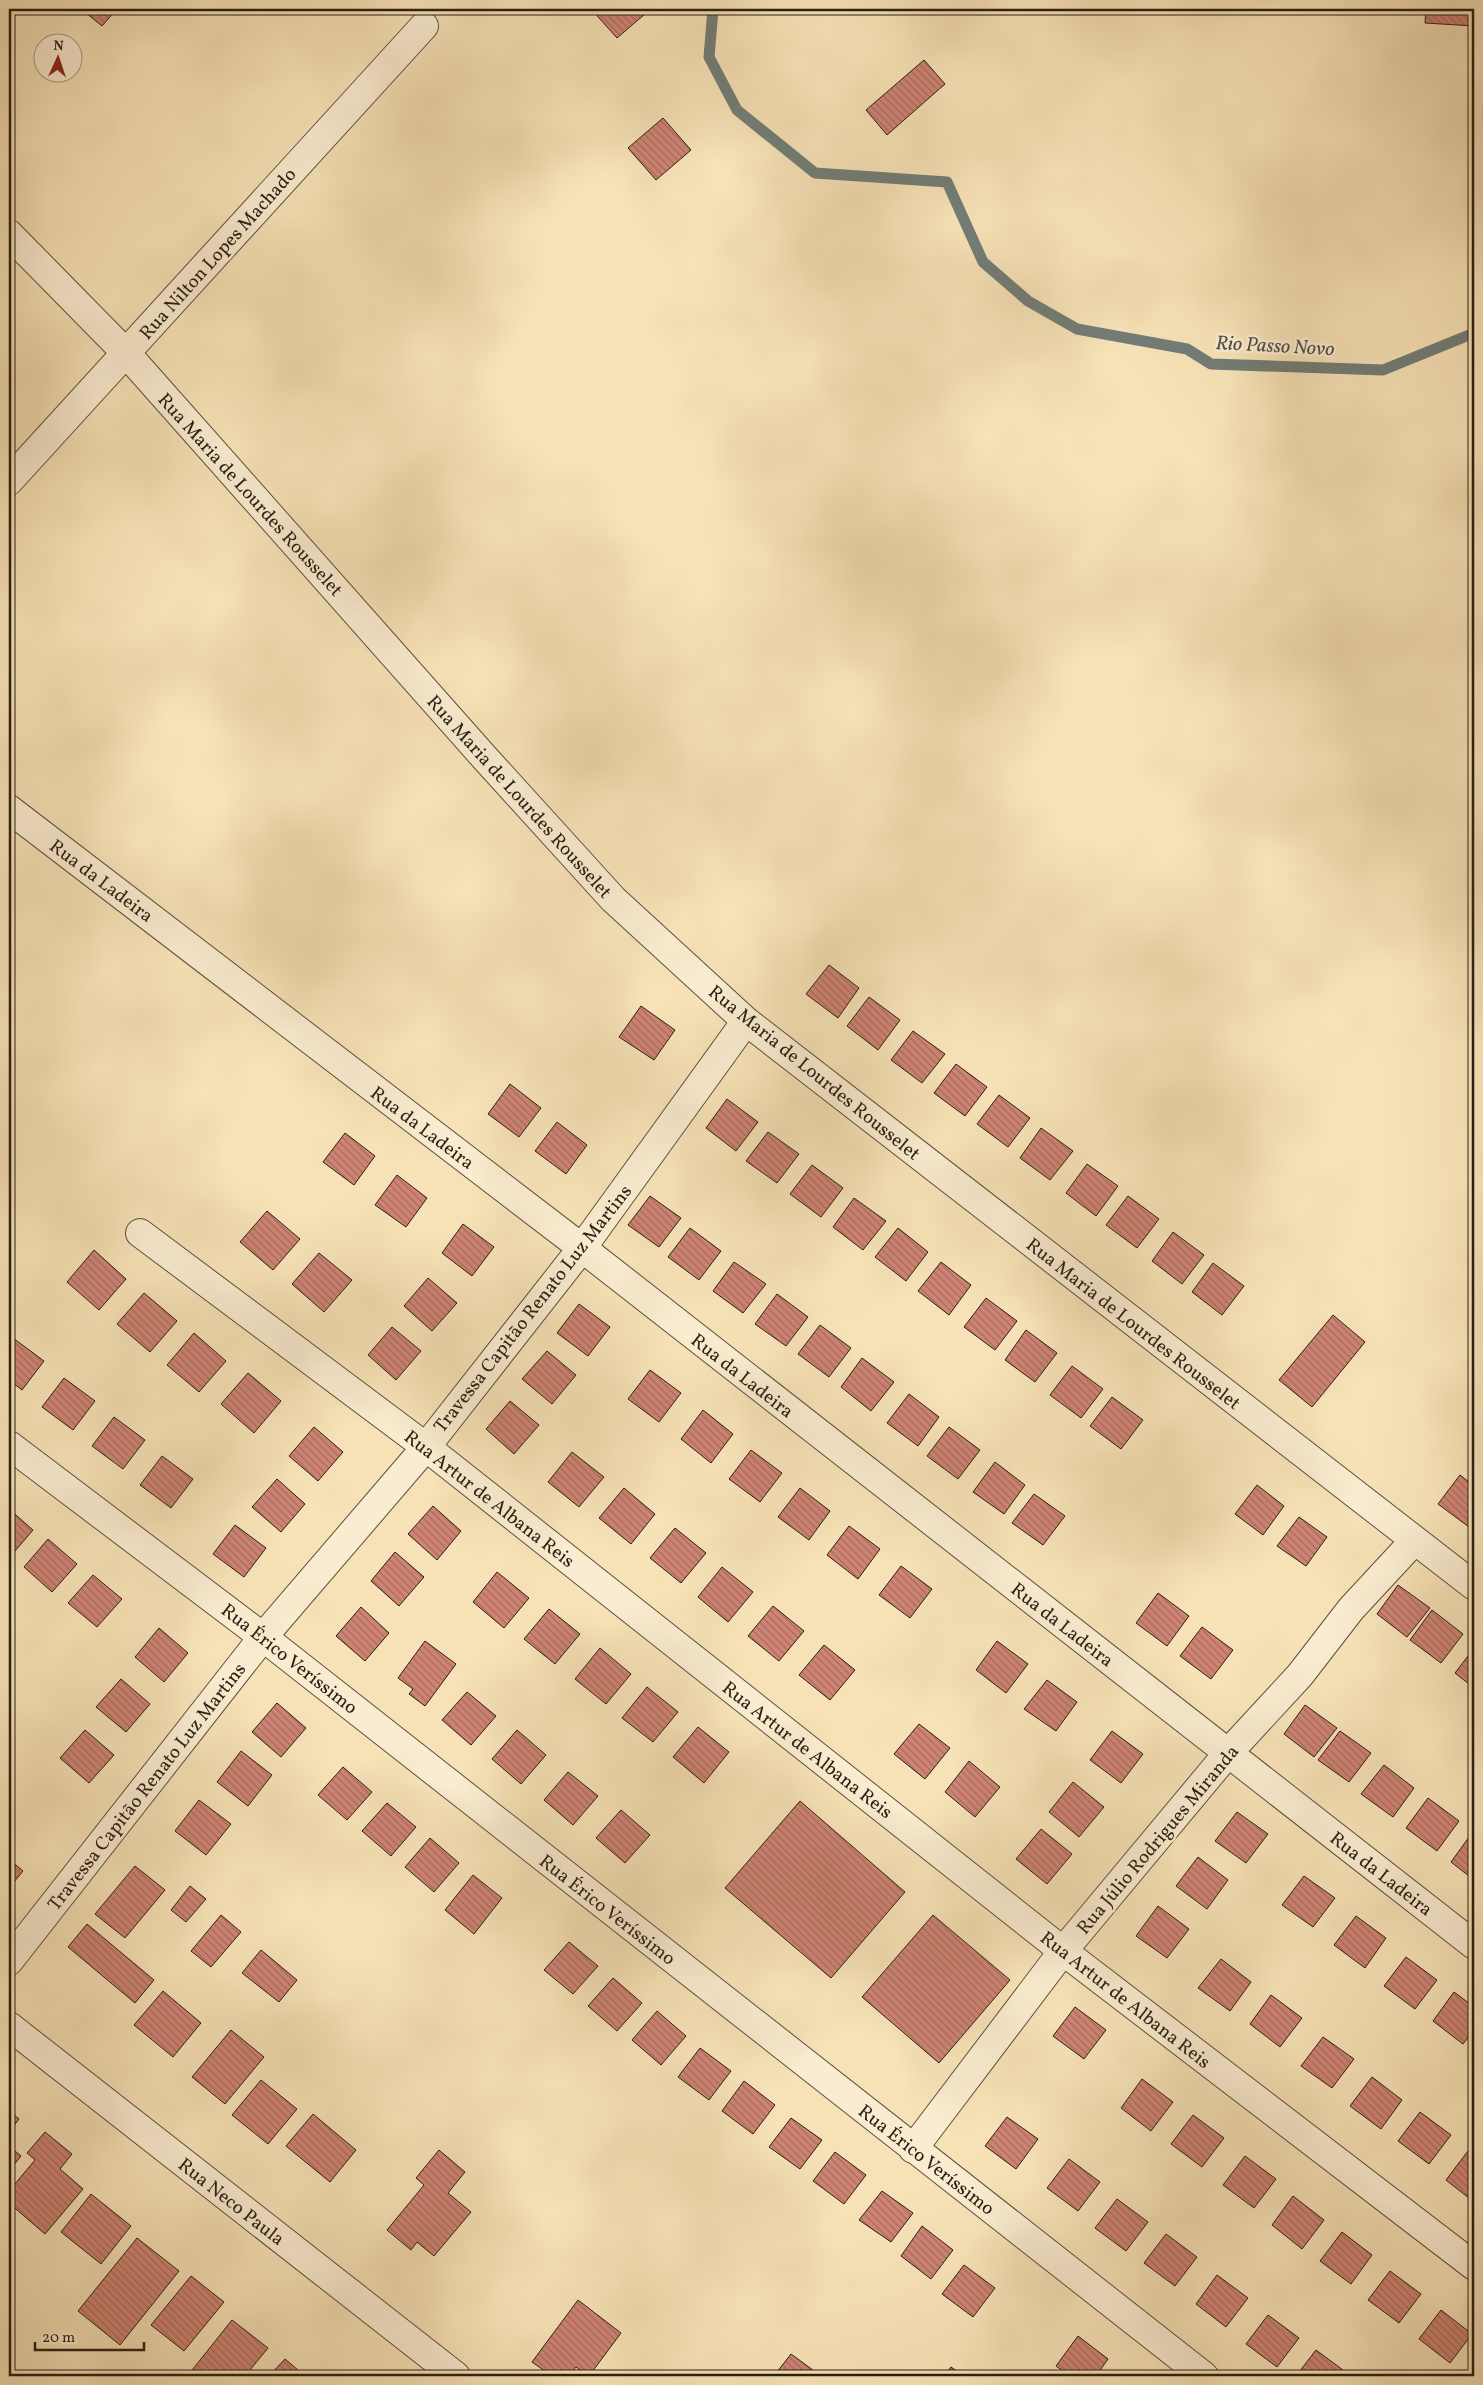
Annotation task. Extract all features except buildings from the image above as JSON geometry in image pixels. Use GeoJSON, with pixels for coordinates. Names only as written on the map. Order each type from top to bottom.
{"type":"FeatureCollection","features":[{"type":"Feature","properties":{"kind":"street","name":"Rua Nilton Lopes Machado"},"geometry":{"type":"LineString","coordinates":[[9,481],[424,26]]}},
{"type":"Feature","properties":{"kind":"street","name":"Rua Maria de Lourdes Rousselet"},"geometry":{"type":"LineString","coordinates":[[9,234],[126,353],[613,900],[746,1021],[1474,1586]]}},
{"type":"Feature","properties":{"kind":"street","name":"Rua da Ladeira"},"geometry":{"type":"LineString","coordinates":[[9,809],[582,1248],[1474,1944]]}},
{"type":"Feature","properties":{"kind":"street","name":"Travessa Capitão Renato Luz Martins"},"geometry":{"type":"LineString","coordinates":[[9,1962],[263,1637],[426,1446],[582,1248],[746,1021]]}},
{"type":"Feature","properties":{"kind":"street","name":"Rua Artur de Albana Reis"},"geometry":{"type":"LineString","coordinates":[[140,1234],[426,1446],[1063,1950],[1474,2266]]}},
{"type":"Feature","properties":{"kind":"street","name":"Rua Érico Veríssimo"},"geometry":{"type":"LineString","coordinates":[[9,1445],[263,1637],[1204,2376]]}},
{"type":"Feature","properties":{"kind":"street","name":"Rua Júlio Rodrigues Miranda"},"geometry":{"type":"LineString","coordinates":[[913,2149],[1063,1950],[1228,1753],[1300,1675],[1351,1609],[1414,1541]]}},
{"type":"Feature","properties":{"kind":"street","name":"Rua Neco Paula"},"geometry":{"type":"LineString","coordinates":[[9,2026],[456,2376]]}},
{"type":"Feature","properties":{"kind":"waterway","name":"Rio Passo Novo"},"geometry":{"type":"LineString","coordinates":[[713,9],[709,57],[737,110],[815,173],[947,182],[983,262],[1028,301],[1077,329],[1187,349],[1211,364],[1383,370],[1474,333]]}}]}
